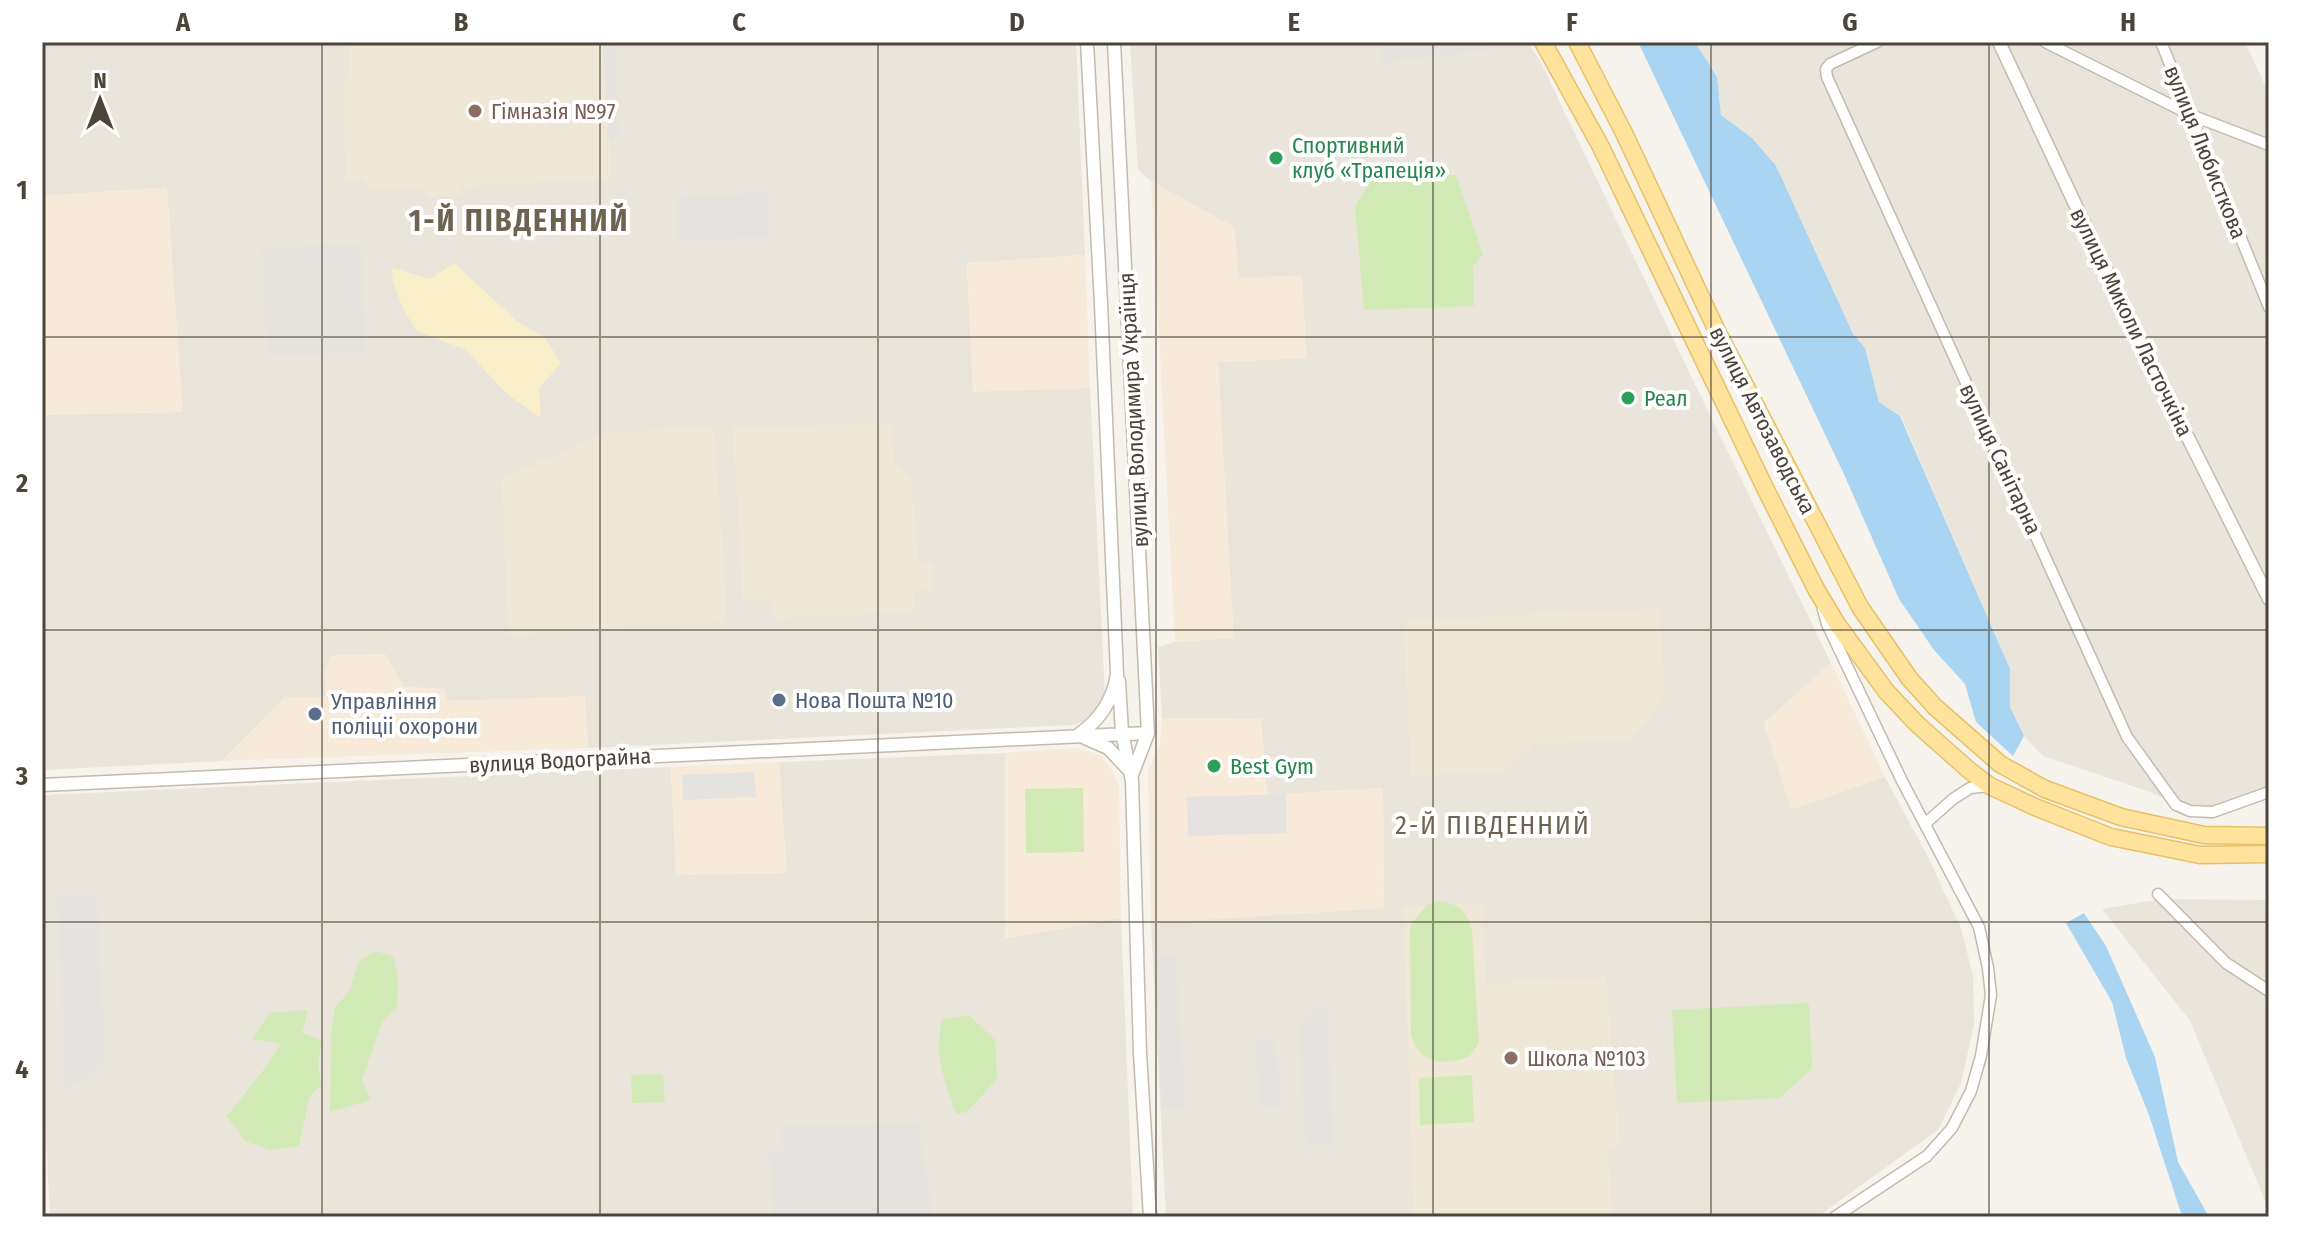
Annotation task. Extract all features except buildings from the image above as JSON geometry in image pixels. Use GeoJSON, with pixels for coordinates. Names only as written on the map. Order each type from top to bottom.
{"type":"FeatureCollection","features":[{"type":"Feature","properties":{"kind":"main road","name":"вулиця Автозаводська"},"geometry":{"type":"LineString","coordinates":[[1543,42],[1601,147],[1816,589],[1837,624],[1886,691],[1917,724],[1990,786],[2111,837],[2200,855],[2269,854]]}},
{"type":"Feature","properties":{"kind":"main road","name":"вулиця Автозаводська"},"geometry":{"type":"LineString","coordinates":[[1577,42],[1624,133],[1716,329],[1860,607],[1909,678],[1935,707],[2000,764],[2045,789],[2121,817],[2204,835],[2269,836]]}},
{"type":"Feature","properties":{"kind":"main road"},"geometry":{"type":"LineString","coordinates":[[1601,147],[1624,133]]}},
{"type":"Feature","properties":{"kind":"main road"},"geometry":{"type":"LineString","coordinates":[[1766,490],[1792,476]]}},
{"type":"Feature","properties":{"kind":"street","name":"вулиця Володимира Українця"},"geometry":{"type":"LineString","coordinates":[[1087,42],[1117,674],[1122,733],[1132,775],[1140,1053],[1150,1217]]}},
{"type":"Feature","properties":{"kind":"street","name":"вулиця Володимира Українця"},"geometry":{"type":"LineString","coordinates":[[1114,42],[1148,733],[1132,775]]}},
{"type":"Feature","properties":{"kind":"street","name":"вулиця Санітарна"},"geometry":{"type":"LineString","coordinates":[[1877,42],[1830,64],[1826,69],[1827,77],[2127,737],[2176,805],[2190,811],[2213,812],[2269,792]]}},
{"type":"Feature","properties":{"kind":"street","name":"вулиця Миколи Ласточкіна"},"geometry":{"type":"LineString","coordinates":[[1999,42],[2138,338],[2269,599]]}},
{"type":"Feature","properties":{"kind":"street"},"geometry":{"type":"LineString","coordinates":[[2045,42],[2191,115],[2269,145]]}},
{"type":"Feature","properties":{"kind":"street","name":"вулиця Любисткова"},"geometry":{"type":"LineString","coordinates":[[2161,42],[2269,307]]}},
{"type":"Feature","properties":{"kind":"street","name":"вулиця Автозаводська"},"geometry":{"type":"LineString","coordinates":[[1816,589],[1827,624],[1902,781],[1979,927],[1991,995],[1981,1056],[1971,1091],[1952,1128],[1927,1156],[1835,1217]]}},
{"type":"Feature","properties":{"kind":"street"},"geometry":{"type":"LineString","coordinates":[[1078,735],[1092,726],[1106,707],[1115,688],[1117,674]]}},
{"type":"Feature","properties":{"kind":"street","name":"вулиця Водограйна"},"geometry":{"type":"LineString","coordinates":[[42,785],[1148,733]]}},
{"type":"Feature","properties":{"kind":"street"},"geometry":{"type":"LineString","coordinates":[[1078,735],[1108,748],[1132,775]]}},
{"type":"Feature","properties":{"kind":"street"},"geometry":{"type":"LineString","coordinates":[[1926,823],[1970,788],[1990,786]]}},
{"type":"Feature","properties":{"kind":"street"},"geometry":{"type":"LineString","coordinates":[[2158,894],[2226,963],[2269,991]]}},
{"type":"Feature","properties":{"kind":"shaded area"},"geometry":{"type":"Polygon","coordinates":[[[42,42],[1076,42],[1085,255],[967,263],[973,391],[1090,388],[1105,696],[1097,710],[1083,722],[1072,725],[588,748],[584,697],[446,701],[445,689],[404,687],[385,654],[330,656],[324,674],[326,697],[285,697],[222,761],[42,770],[42,415],[182,412],[167,188],[42,196],[42,42]]]}},
{"type":"Feature","properties":{"kind":"shaded area","name":"Гімназія №97"},"geometry":{"type":"Polygon","coordinates":[[[349,42],[603,42],[611,179],[464,186],[459,195],[431,197],[423,189],[372,191],[361,180],[346,180],[343,82],[350,70],[349,42]]]}},
{"type":"Feature","properties":{"kind":"shaded area"},"geometry":{"type":"Polygon","coordinates":[[[603,42],[615,42],[620,137],[609,141],[603,42]]]}},
{"type":"Feature","properties":{"kind":"shaded area"},"geometry":{"type":"Polygon","coordinates":[[[1130,42],[1528,42],[1542,65],[1831,663],[1764,723],[1791,809],[1885,777],[1928,857],[1961,928],[1973,976],[1974,1024],[1961,1083],[1938,1130],[1817,1217],[1166,1217],[1151,923],[1384,908],[1383,788],[1267,795],[1261,719],[1162,718],[1158,647],[1175,642],[1233,638],[1218,362],[1306,358],[1302,276],[1239,278],[1138,170],[1130,42]]]}},
{"type":"Feature","properties":{"kind":"shaded area"},"geometry":{"type":"Polygon","coordinates":[[[1379,42],[1488,42],[1493,49],[1381,63],[1379,42]]]}},
{"type":"Feature","properties":{"kind":"shaded area"},"geometry":{"type":"Polygon","coordinates":[[[1695,42],[2245,42],[2269,94],[2269,792],[2213,812],[2190,811],[2150,792],[2043,756],[2024,736],[2010,707],[2010,669],[1901,416],[1879,402],[1865,348],[1853,334],[1752,138],[1721,115],[1717,77],[1695,42]]]}},
{"type":"Feature","properties":{"kind":"shaded area"},"geometry":{"type":"Polygon","coordinates":[[[1151,181],[1234,227],[1239,278],[1302,275],[1306,358],[1218,362],[1234,638],[1175,642],[1151,181]]]}},
{"type":"Feature","properties":{"kind":"shaded area"},"geometry":{"type":"Polygon","coordinates":[[[167,187],[183,412],[42,415],[42,196],[167,187]]]}},
{"type":"Feature","properties":{"kind":"shaded area"},"geometry":{"type":"Polygon","coordinates":[[[768,193],[770,237],[677,240],[676,196],[768,193]]]}},
{"type":"Feature","properties":{"kind":"shaded area"},"geometry":{"type":"Polygon","coordinates":[[[361,244],[366,352],[267,356],[262,248],[361,244]]]}},
{"type":"Feature","properties":{"kind":"shaded area"},"geometry":{"type":"Polygon","coordinates":[[[1085,255],[1090,388],[973,392],[967,263],[1085,255]]]}},
{"type":"Feature","properties":{"kind":"shaded area"},"geometry":{"type":"Polygon","coordinates":[[[891,423],[895,464],[911,478],[919,564],[932,565],[932,590],[913,591],[914,613],[773,618],[772,599],[743,601],[733,428],[891,423]]]}},
{"type":"Feature","properties":{"kind":"shaded area"},"geometry":{"type":"Polygon","coordinates":[[[714,429],[727,608],[723,622],[508,635],[502,479],[607,432],[714,429]]]}},
{"type":"Feature","properties":{"kind":"shaded area"},"geometry":{"type":"Polygon","coordinates":[[[1660,608],[1665,697],[1628,741],[1533,744],[1503,772],[1411,776],[1404,621],[1660,608]]]}},
{"type":"Feature","properties":{"kind":"shaded area"},"geometry":{"type":"Polygon","coordinates":[[[385,654],[404,687],[445,689],[447,701],[585,696],[588,748],[222,761],[285,697],[326,697],[324,674],[330,656],[385,654]]]}},
{"type":"Feature","properties":{"kind":"shaded area"},"geometry":{"type":"Polygon","coordinates":[[[1831,663],[1885,777],[1791,810],[1764,723],[1831,663]]]}},
{"type":"Feature","properties":{"kind":"shaded area"},"geometry":{"type":"Polygon","coordinates":[[[1162,718],[1261,719],[1267,795],[1383,788],[1384,908],[1151,923],[1148,770],[1160,744],[1162,718]]]}},
{"type":"Feature","properties":{"kind":"shaded area"},"geometry":{"type":"Polygon","coordinates":[[[1076,748],[1100,755],[1114,773],[1119,788],[1121,918],[1005,938],[1005,753],[1076,748]]]}},
{"type":"Feature","properties":{"kind":"shaded area"},"geometry":{"type":"Polygon","coordinates":[[[1005,753],[1006,938],[1121,918],[1133,1217],[50,1217],[42,1058],[42,795],[671,767],[676,875],[786,873],[779,762],[1005,753]]]}},
{"type":"Feature","properties":{"kind":"shaded area"},"geometry":{"type":"Polygon","coordinates":[[[779,762],[787,873],[676,875],[671,767],[779,762]]]}},
{"type":"Feature","properties":{"kind":"shaded area"},"geometry":{"type":"Polygon","coordinates":[[[754,772],[756,797],[683,800],[682,775],[754,772]]]}},
{"type":"Feature","properties":{"kind":"shaded area"},"geometry":{"type":"Polygon","coordinates":[[[1286,794],[1287,833],[1188,836],[1187,797],[1286,794]]]}},
{"type":"Feature","properties":{"kind":"shaded area"},"geometry":{"type":"Polygon","coordinates":[[[97,896],[105,1062],[66,1091],[57,897],[97,896]]]}},
{"type":"Feature","properties":{"kind":"shaded area"},"geometry":{"type":"Polygon","coordinates":[[[2161,899],[2268,900],[2269,1210],[2190,1021],[2102,909],[2161,899]]]}},
{"type":"Feature","properties":{"kind":"shaded area","name":"Школа №103"},"geometry":{"type":"Polygon","coordinates":[[[1483,903],[1486,984],[1606,977],[1620,1145],[1608,1147],[1612,1217],[1414,1217],[1403,907],[1483,903]]]}},
{"type":"Feature","properties":{"kind":"shaded area"},"geometry":{"type":"Polygon","coordinates":[[[1176,955],[1185,1108],[1163,1109],[1154,956],[1176,955]]]}},
{"type":"Feature","properties":{"kind":"shaded area"},"geometry":{"type":"Polygon","coordinates":[[[1316,1009],[1327,1009],[1334,1145],[1306,1145],[1298,1028],[1316,1009]]]}},
{"type":"Feature","properties":{"kind":"shaded area"},"geometry":{"type":"Polygon","coordinates":[[[1256,1040],[1275,1041],[1282,1108],[1259,1107],[1256,1040]]]}},
{"type":"Feature","properties":{"kind":"shaded area"},"geometry":{"type":"Polygon","coordinates":[[[919,1123],[933,1217],[773,1217],[769,1151],[783,1151],[781,1126],[919,1123]]]}},
{"type":"Feature","properties":{"kind":"green space"},"geometry":{"type":"Polygon","coordinates":[[[1456,175],[1483,255],[1473,266],[1474,306],[1364,310],[1355,207],[1372,178],[1456,175]]]}},
{"type":"Feature","properties":{"kind":"green space"},"geometry":{"type":"Polygon","coordinates":[[[1083,788],[1084,852],[1026,853],[1025,789],[1083,788]]]}},
{"type":"Feature","properties":{"kind":"green space"},"geometry":{"type":"Polygon","coordinates":[[[1439,901],[1461,909],[1472,930],[1479,1043],[1470,1056],[1442,1062],[1419,1051],[1411,1033],[1410,925],[1428,904],[1439,901]]]}},
{"type":"Feature","properties":{"kind":"green space"},"geometry":{"type":"Polygon","coordinates":[[[375,951],[393,956],[398,977],[397,1008],[382,1022],[362,1080],[371,1100],[330,1112],[331,1034],[335,1007],[349,992],[359,961],[375,951]]]}},
{"type":"Feature","properties":{"kind":"green space"},"geometry":{"type":"Polygon","coordinates":[[[1809,1003],[1812,1068],[1780,1098],[1677,1103],[1672,1010],[1809,1003]]]}},
{"type":"Feature","properties":{"kind":"green space"},"geometry":{"type":"Polygon","coordinates":[[[308,1010],[302,1033],[322,1040],[318,1064],[321,1085],[309,1098],[299,1146],[270,1150],[245,1141],[226,1117],[281,1044],[252,1039],[270,1013],[308,1010]]]}},
{"type":"Feature","properties":{"kind":"green space"},"geometry":{"type":"Polygon","coordinates":[[[969,1015],[995,1040],[997,1079],[967,1112],[956,1114],[942,1068],[940,1033],[942,1019],[969,1015]]]}},
{"type":"Feature","properties":{"kind":"green space"},"geometry":{"type":"Polygon","coordinates":[[[663,1074],[665,1102],[632,1103],[631,1075],[663,1074]]]}},
{"type":"Feature","properties":{"kind":"green space"},"geometry":{"type":"Polygon","coordinates":[[[1472,1075],[1474,1122],[1420,1125],[1419,1078],[1472,1075]]]}},
{"type":"Feature","properties":{"kind":"sand"},"geometry":{"type":"Polygon","coordinates":[[[454,263],[517,321],[545,338],[561,363],[539,388],[541,418],[506,393],[465,349],[418,332],[404,311],[393,282],[392,268],[430,279],[454,263]]]}},
{"type":"Feature","properties":{"kind":"water"},"geometry":{"type":"Polygon","coordinates":[[[1638,42],[1695,42],[1717,77],[1721,115],[1752,138],[1776,166],[1853,334],[1865,348],[1879,402],[1900,416],[2010,669],[2010,707],[2024,736],[2013,756],[1976,722],[1965,684],[1934,650],[1899,599],[1843,472],[1638,42]]]}},
{"type":"Feature","properties":{"kind":"water"},"geometry":{"type":"Polygon","coordinates":[[[2084,913],[2106,946],[2155,1057],[2178,1162],[2209,1217],[2183,1217],[2180,1210],[2149,1115],[2126,1058],[2112,1002],[2066,923],[2084,913]]]}},
{"type":"Feature","properties":{"kind":"place","name":"Гімназія №97"},"geometry":{"type":"Point","coordinates":[475,111]}},
{"type":"Feature","properties":{"kind":"place","name":"Спортивний клуб «Трапеція»"},"geometry":{"type":"Point","coordinates":[1276,158]}},
{"type":"Feature","properties":{"kind":"place","name":"Реал"},"geometry":{"type":"Point","coordinates":[1628,398]}},
{"type":"Feature","properties":{"kind":"place","name":"Нова Пошта №10"},"geometry":{"type":"Point","coordinates":[779,700]}},
{"type":"Feature","properties":{"kind":"place","name":"Управлiння полiцii охорони"},"geometry":{"type":"Point","coordinates":[315,714]}},
{"type":"Feature","properties":{"kind":"place","name":"Best Gym"},"geometry":{"type":"Point","coordinates":[1214,766]}},
{"type":"Feature","properties":{"kind":"place","name":"Школа №103"},"geometry":{"type":"Point","coordinates":[1511,1058]}},
{"type":"Feature","properties":{"kind":"district","name":"1-Й ПІВДЕННИЙ"},"geometry":{"type":"Point","coordinates":[519,221]}},
{"type":"Feature","properties":{"kind":"district","name":"2-Й ПІВДЕННИЙ"},"geometry":{"type":"Point","coordinates":[1493,825]}}]}
